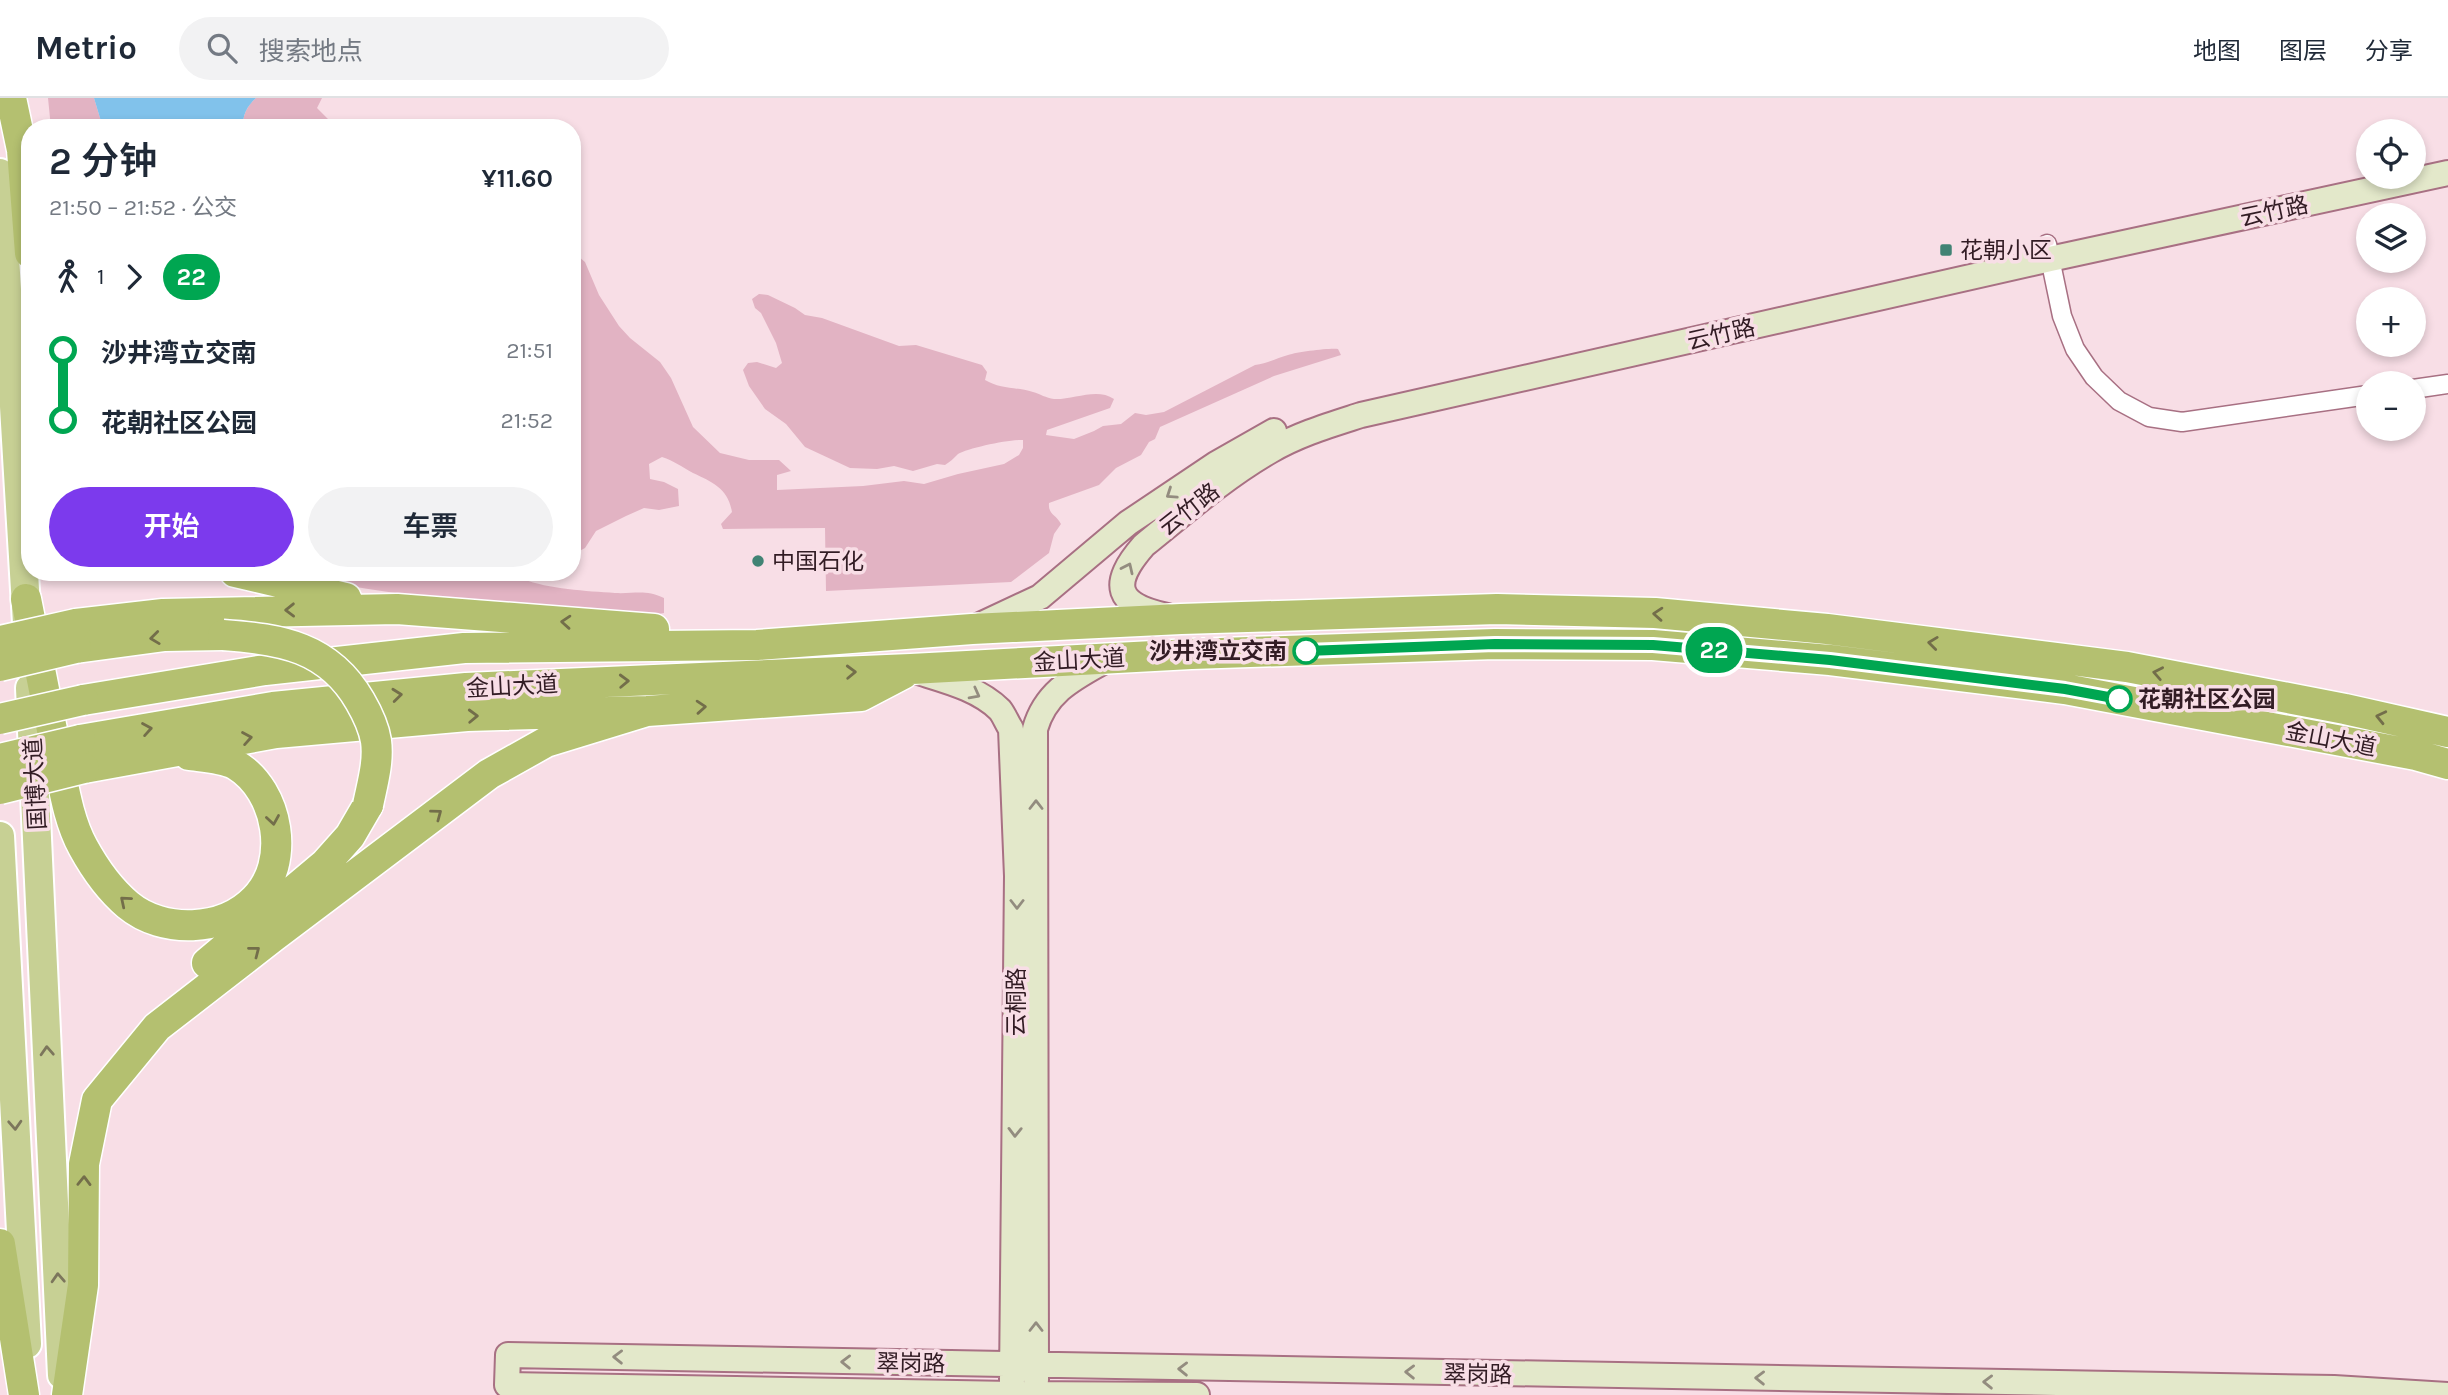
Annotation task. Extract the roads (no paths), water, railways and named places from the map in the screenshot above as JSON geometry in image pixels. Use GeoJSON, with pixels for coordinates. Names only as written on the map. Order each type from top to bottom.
{"type":"FeatureCollection","features":[{"type":"Feature","properties":{"kind":"highway"},"geometry":{"type":"LineString","coordinates":[[10,98],[21,146]]}},
{"type":"Feature","properties":{"kind":"highway"},"geometry":{"type":"LineString","coordinates":[[274,581],[397,609]]}},
{"type":"Feature","properties":{"kind":"highway"},"geometry":{"type":"LineString","coordinates":[[26,599],[67,801],[81,844],[102,880],[130,906],[164,922],[201,926],[229,918],[255,899],[271,876],[277,844],[272,810],[256,783],[234,764],[164,752]]}},
{"type":"Feature","properties":{"kind":"highway"},"geometry":{"type":"LineString","coordinates":[[0,666],[76,636],[163,614],[397,609],[804,640]]}},
{"type":"Feature","properties":{"kind":"highway","name":"金山大道"},"geometry":{"type":"LineString","coordinates":[[0,719],[83,700],[265,670],[464,648],[757,645],[972,629],[1497,609],[1655,613],[1827,629],[2127,667],[2345,709],[2448,732]]}},
{"type":"Feature","properties":{"kind":"highway"},"geometry":{"type":"LineString","coordinates":[[0,642],[76,636],[223,635],[267,638],[299,646],[324,660],[349,682],[367,713],[376,742],[375,772],[368,805],[350,836],[326,864],[144,1016],[117,1054],[97,1100],[85,1164],[83,1284],[65,1395]]}},
{"type":"Feature","properties":{"kind":"highway","name":"金山大道"},"geometry":{"type":"LineString","coordinates":[[0,759],[82,754],[273,708],[466,688],[1109,658],[1495,644],[1653,645],[1830,660],[2065,689],[2416,755],[2448,764]]}},
{"type":"Feature","properties":{"kind":"highway"},"geometry":{"type":"LineString","coordinates":[[0,789],[82,754],[164,752],[276,733],[467,716],[647,711],[861,695],[911,669]]}},
{"type":"Feature","properties":{"kind":"highway"},"geometry":{"type":"LineString","coordinates":[[97,1100],[157,1027],[489,774],[546,742],[647,711]]}},
{"type":"Feature","properties":{"kind":"highway"},"geometry":{"type":"LineString","coordinates":[[0,1244],[24,1395]]}},
{"type":"Feature","properties":{"kind":"main road"},"geometry":{"type":"LineString","coordinates":[[2426,163],[2448,157]]}},
{"type":"Feature","properties":{"kind":"main road","name":"国博大道"},"geometry":{"type":"LineString","coordinates":[[0,173],[21,517]]}},
{"type":"Feature","properties":{"kind":"main road","name":"云竹路"},"geometry":{"type":"LineString","coordinates":[[972,629],[1040,597],[1128,523],[1216,464],[1263,436],[1310,416],[1373,398],[2049,252],[2448,173]]}},
{"type":"Feature","properties":{"kind":"main road","name":"云竹路"},"geometry":{"type":"LineString","coordinates":[[1181,619],[1145,611],[1132,605],[1122,582],[1132,558],[1144,545],[1225,480],[1272,450],[1315,429],[1375,412],[2356,178]]}},
{"type":"Feature","properties":{"kind":"main road","name":"国博大道"},"geometry":{"type":"LineString","coordinates":[[25,581],[65,1395]]}},
{"type":"Feature","properties":{"kind":"main road","name":"云桐路"},"geometry":{"type":"LineString","coordinates":[[1012,1395],[1024,1366],[1035,729],[1040,711],[1055,693],[1075,677],[1109,658]]}},
{"type":"Feature","properties":{"kind":"main road","name":"云桐路"},"geometry":{"type":"LineString","coordinates":[[911,669],[968,689],[985,699],[1001,711],[1011,729],[1017,876],[1024,1366],[1037,1395]]}},
{"type":"Feature","properties":{"kind":"main road","name":"国博大道"},"geometry":{"type":"LineString","coordinates":[[0,836],[30,1395]]}},
{"type":"Feature","properties":{"kind":"main road","name":"翠岗路"},"geometry":{"type":"LineString","coordinates":[[1197,1395],[1012,1395],[507,1385],[508,1355],[2320,1388],[2448,1395]]}},
{"type":"Feature","properties":{"kind":"street"},"geometry":{"type":"LineString","coordinates":[[2049,252],[2062,316],[2074,349],[2094,377],[2119,401],[2149,417],[2182,422],[2356,397]]}},
{"type":"Feature","properties":{"kind":"street"},"geometry":{"type":"LineString","coordinates":[[2426,387],[2448,384]]}},
{"type":"Feature","properties":{"kind":"water"},"geometry":{"type":"Polygon","coordinates":[[[94,98],[256,98],[243,119],[100,119],[94,98]]]}},
{"type":"Feature","properties":{"kind":"place","name":"花朝小区"},"geometry":{"type":"Point","coordinates":[1946,250]}},
{"type":"Feature","properties":{"kind":"place","name":"中国石化"},"geometry":{"type":"Point","coordinates":[758,561]}},
{"type":"Feature","properties":{"kind":"place","name":"沙井湾立交南"},"geometry":{"type":"Point","coordinates":[1306,651]}},
{"type":"Feature","properties":{"kind":"place","name":"花朝社区公园"},"geometry":{"type":"Point","coordinates":[2119,699]}}]}
